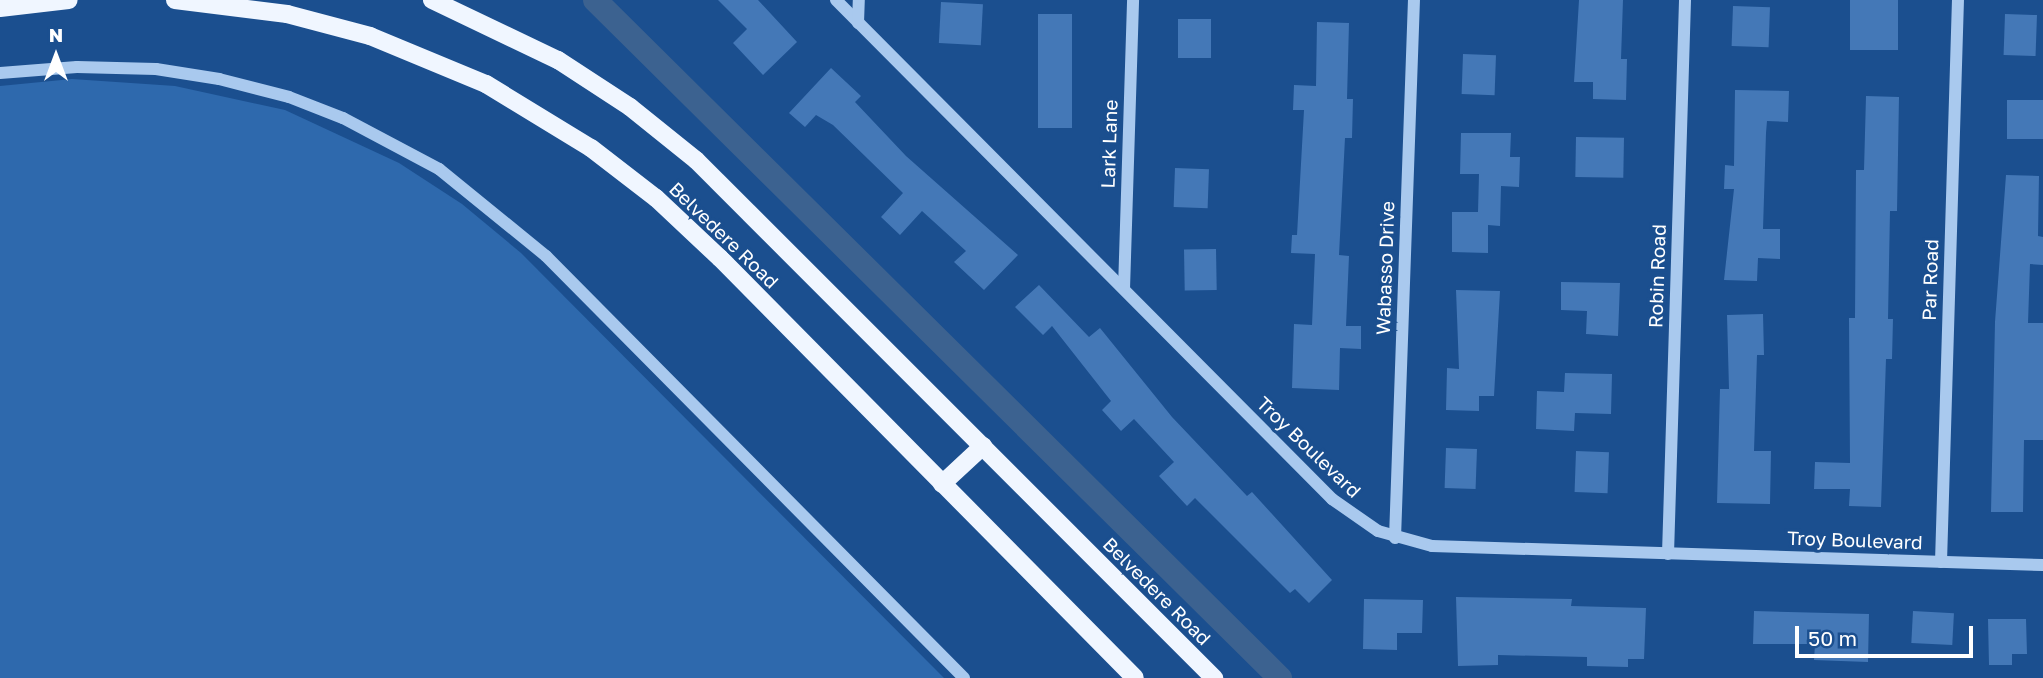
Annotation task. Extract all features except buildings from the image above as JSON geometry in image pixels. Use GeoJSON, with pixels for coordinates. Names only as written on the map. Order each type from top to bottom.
{"type":"FeatureCollection","features":[{"type":"Feature","properties":{"kind":"main road"},"geometry":{"type":"LineString","coordinates":[[0,8],[69,0]]}},
{"type":"Feature","properties":{"kind":"main road","name":"Belvedere Road"},"geometry":{"type":"LineString","coordinates":[[175,0],[287,15],[370,36],[448,66],[559,125],[664,205],[1135,678]]}},
{"type":"Feature","properties":{"kind":"main road","name":"Belvedere Road"},"geometry":{"type":"LineString","coordinates":[[432,0],[539,49],[664,132],[757,218],[1214,678]]}},
{"type":"Feature","properties":{"kind":"main road"},"geometry":{"type":"LineString","coordinates":[[942,484],[983,446]]}},
{"type":"Feature","properties":{"kind":"street","name":"Troy Boulevard"},"geometry":{"type":"LineString","coordinates":[[836,0],[1332,499],[1361,522],[1395,538],[1432,546],[2043,565]]}},
{"type":"Feature","properties":{"kind":"street"},"geometry":{"type":"LineString","coordinates":[[858,23],[859,0]]}},
{"type":"Feature","properties":{"kind":"street","name":"Lark Lane"},"geometry":{"type":"LineString","coordinates":[[1124,289],[1133,0]]}},
{"type":"Feature","properties":{"kind":"street","name":"Wabasso Drive"},"geometry":{"type":"LineString","coordinates":[[1395,538],[1414,0]]}},
{"type":"Feature","properties":{"kind":"street","name":"Robin Road"},"geometry":{"type":"LineString","coordinates":[[1668,554],[1685,0]]}},
{"type":"Feature","properties":{"kind":"street","name":"Par Road"},"geometry":{"type":"LineString","coordinates":[[1941,562],[1958,0]]}},
{"type":"Feature","properties":{"kind":"street"},"geometry":{"type":"LineString","coordinates":[[0,74],[91,67],[156,69],[219,79],[289,97],[343,118],[439,169],[547,256],[964,678]]}},
{"type":"Feature","properties":{"kind":"shaded area"},"geometry":{"type":"Polygon","coordinates":[[[72,79],[175,86],[285,110],[399,163],[462,204],[521,253],[944,678],[0,678],[0,86],[72,79]]]}},
{"type":"Feature","properties":{"kind":"waterway"},"geometry":{"type":"LineString","coordinates":[[595,0],[1280,678]]}}]}
